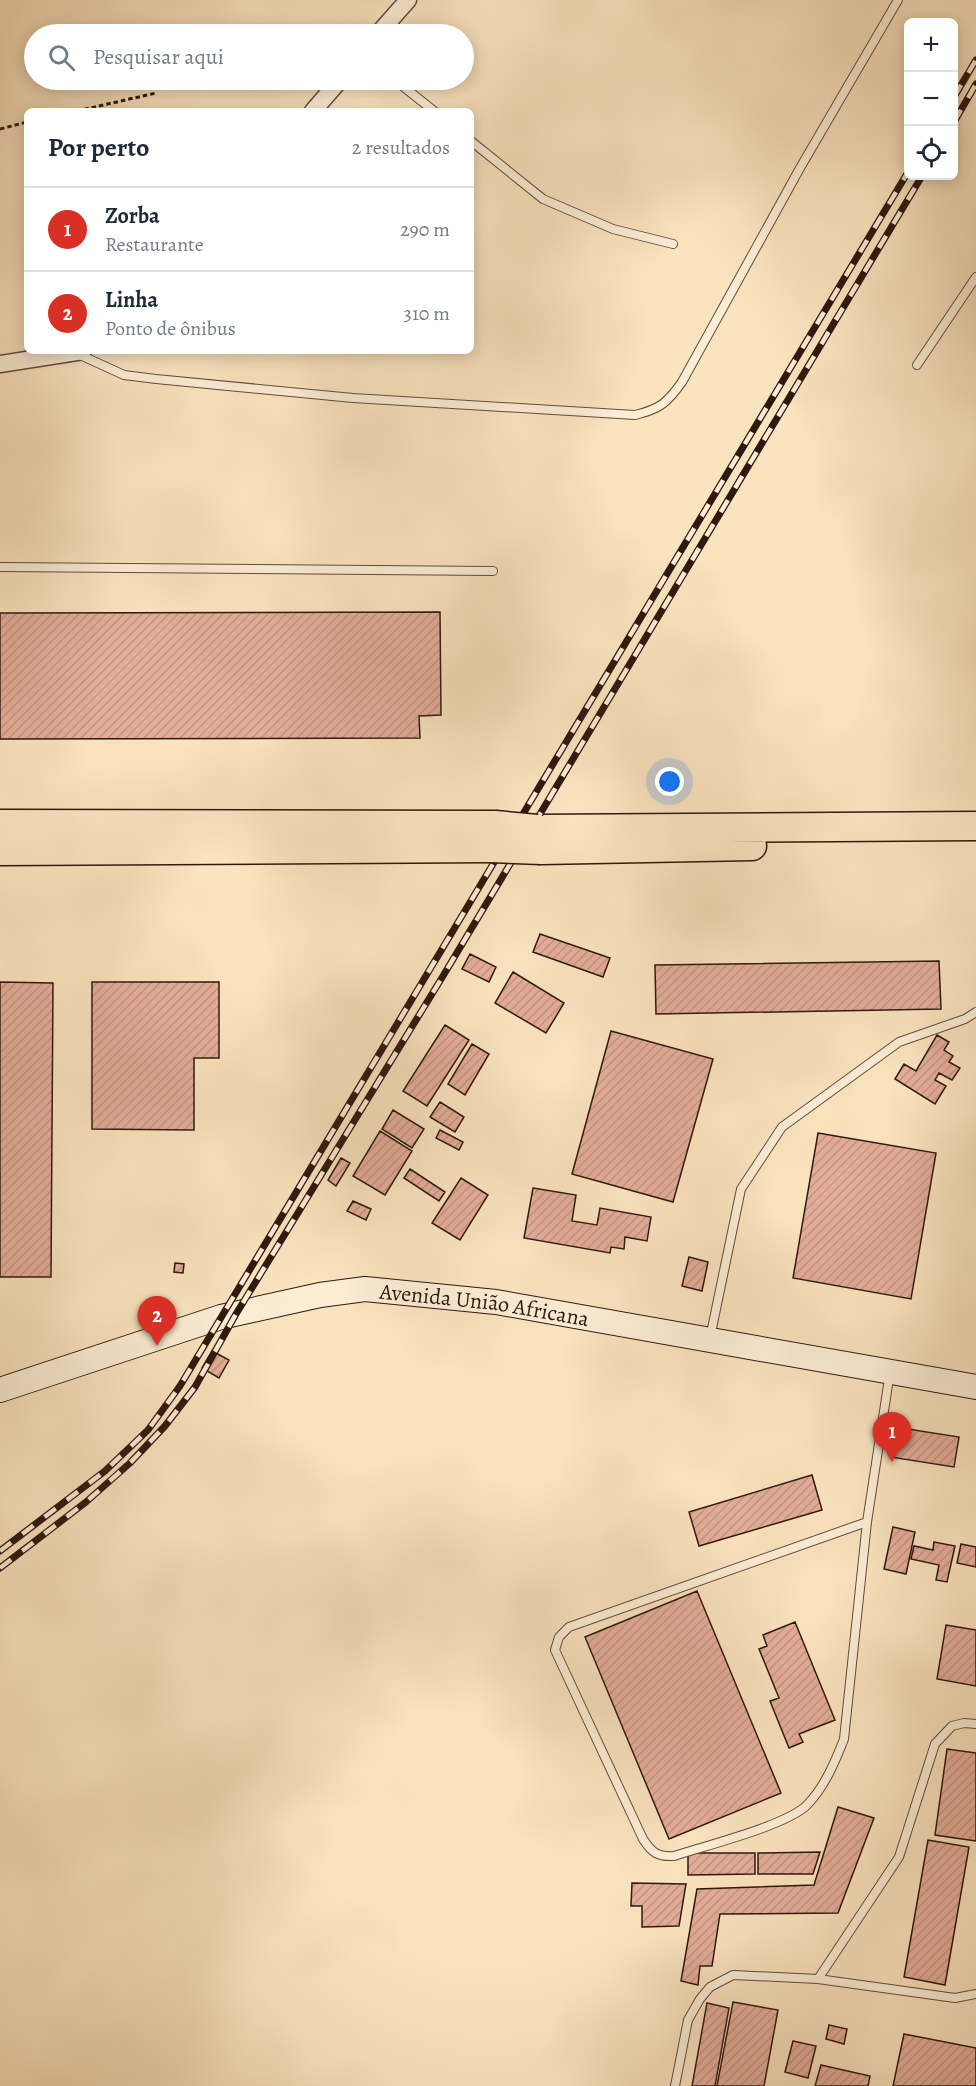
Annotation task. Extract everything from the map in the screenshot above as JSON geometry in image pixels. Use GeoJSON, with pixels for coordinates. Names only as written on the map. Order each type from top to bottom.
{"type":"FeatureCollection","features":[{"type":"Feature","properties":{"kind":"highway"},"geometry":{"type":"LineString","coordinates":[[0,824],[454,825],[493,837]]}},
{"type":"Feature","properties":{"kind":"highway"},"geometry":{"type":"LineString","coordinates":[[539,839],[976,826]]}},
{"type":"Feature","properties":{"kind":"highway"},"geometry":{"type":"LineString","coordinates":[[0,850],[493,837],[976,843]]}},
{"type":"Feature","properties":{"kind":"main road","name":"Avenida União Africana"},"geometry":{"type":"LineString","coordinates":[[0,1390],[221,1317],[320,1295],[365,1289],[496,1302],[710,1338],[976,1387]]}},
{"type":"Feature","properties":{"kind":"street"},"geometry":{"type":"LineString","coordinates":[[387,24],[408,0]]}},
{"type":"Feature","properties":{"kind":"street"},"geometry":{"type":"LineString","coordinates":[[316,108],[331,90]]}},
{"type":"Feature","properties":{"kind":"street"},"geometry":{"type":"LineString","coordinates":[[0,364],[68,354]]}},
{"type":"Feature","properties":{"kind":"lane"},"geometry":{"type":"LineString","coordinates":[[85,354],[124,375],[256,389],[353,398],[635,415],[654,411],[669,400],[682,382],[800,168],[898,0]]}},
{"type":"Feature","properties":{"kind":"lane"},"geometry":{"type":"LineString","coordinates":[[408,90],[430,108]]}},
{"type":"Feature","properties":{"kind":"lane"},"geometry":{"type":"LineString","coordinates":[[474,143],[543,200],[613,229],[673,244]]}},
{"type":"Feature","properties":{"kind":"lane"},"geometry":{"type":"LineString","coordinates":[[917,365],[976,277]]}},
{"type":"Feature","properties":{"kind":"lane"},"geometry":{"type":"LineString","coordinates":[[0,567],[492,571]]}},
{"type":"Feature","properties":{"kind":"lane"},"geometry":{"type":"LineString","coordinates":[[710,1338],[741,1189],[782,1127],[899,1042],[965,1019],[976,1012]]}},
{"type":"Feature","properties":{"kind":"lane"},"geometry":{"type":"LineString","coordinates":[[867,1522],[569,1628],[559,1637],[555,1650],[643,1839],[652,1852],[662,1857],[674,1856],[779,1821],[807,1806],[823,1785],[844,1739],[867,1522],[890,1372]]}},
{"type":"Feature","properties":{"kind":"lane"},"geometry":{"type":"LineString","coordinates":[[818,1978],[899,1857],[935,1744],[952,1726],[964,1723],[976,1724]]}},
{"type":"Feature","properties":{"kind":"lane"},"geometry":{"type":"LineString","coordinates":[[675,2086],[688,2020],[710,1987],[733,1975],[818,1978],[955,1998],[976,1994]]}},
{"type":"Feature","properties":{"kind":"path"},"geometry":{"type":"LineString","coordinates":[[90,108],[156,93]]}},
{"type":"Feature","properties":{"kind":"path"},"geometry":{"type":"LineString","coordinates":[[0,129],[24,123]]}},
{"type":"Feature","properties":{"kind":"building"},"geometry":{"type":"Polygon","coordinates":[[[440,612],[441,715],[419,716],[420,738],[0,739],[0,613],[440,612]]]}},
{"type":"Feature","properties":{"kind":"building"},"geometry":{"type":"Polygon","coordinates":[[[540,934],[610,958],[603,977],[533,952],[540,934]]]}},
{"type":"Feature","properties":{"kind":"building"},"geometry":{"type":"Polygon","coordinates":[[[470,954],[496,967],[489,982],[462,969],[470,954]]]}},
{"type":"Feature","properties":{"kind":"building"},"geometry":{"type":"Polygon","coordinates":[[[939,961],[941,1009],[656,1014],[655,965],[939,961]]]}},
{"type":"Feature","properties":{"kind":"building"},"geometry":{"type":"Polygon","coordinates":[[[513,972],[564,1003],[546,1033],[495,1003],[513,972]]]}},
{"type":"Feature","properties":{"kind":"building"},"geometry":{"type":"Polygon","coordinates":[[[0,982],[53,983],[51,1277],[0,1277],[0,982]]]}},
{"type":"Feature","properties":{"kind":"building"},"geometry":{"type":"Polygon","coordinates":[[[92,982],[219,982],[219,1058],[194,1058],[194,1130],[92,1129],[92,982]]]}},
{"type":"Feature","properties":{"kind":"building"},"geometry":{"type":"Polygon","coordinates":[[[445,1025],[469,1040],[427,1106],[403,1091],[445,1025]]]}},
{"type":"Feature","properties":{"kind":"building"},"geometry":{"type":"Polygon","coordinates":[[[611,1031],[713,1059],[673,1202],[572,1174],[611,1031]]]}},
{"type":"Feature","properties":{"kind":"building"},"geometry":{"type":"Polygon","coordinates":[[[937,1035],[949,1042],[944,1050],[953,1056],[949,1062],[960,1068],[952,1080],[939,1073],[935,1080],[946,1086],[935,1104],[895,1079],[904,1064],[916,1071],[937,1035]]]}},
{"type":"Feature","properties":{"kind":"building"},"geometry":{"type":"Polygon","coordinates":[[[472,1044],[489,1054],[465,1095],[448,1084],[472,1044]]]}},
{"type":"Feature","properties":{"kind":"building"},"geometry":{"type":"Polygon","coordinates":[[[440,1102],[464,1117],[455,1132],[430,1117],[440,1102]]]}},
{"type":"Feature","properties":{"kind":"building"},"geometry":{"type":"Polygon","coordinates":[[[393,1110],[424,1129],[412,1148],[382,1129],[393,1110]]]}},
{"type":"Feature","properties":{"kind":"building"},"geometry":{"type":"Polygon","coordinates":[[[440,1130],[463,1142],[459,1150],[436,1138],[440,1130]]]}},
{"type":"Feature","properties":{"kind":"building"},"geometry":{"type":"Polygon","coordinates":[[[380,1131],[412,1151],[385,1195],[353,1176],[380,1131]]]}},
{"type":"Feature","properties":{"kind":"building"},"geometry":{"type":"Polygon","coordinates":[[[818,1133],[936,1153],[911,1299],[793,1278],[818,1133]]]}},
{"type":"Feature","properties":{"kind":"building"},"geometry":{"type":"Polygon","coordinates":[[[341,1158],[350,1163],[336,1186],[328,1180],[341,1158]]]}},
{"type":"Feature","properties":{"kind":"building"},"geometry":{"type":"Polygon","coordinates":[[[410,1169],[445,1192],[439,1201],[404,1178],[410,1169]]]}},
{"type":"Feature","properties":{"kind":"building"},"geometry":{"type":"Polygon","coordinates":[[[461,1178],[488,1195],[460,1240],[432,1223],[461,1178]]]}},
{"type":"Feature","properties":{"kind":"building"},"geometry":{"type":"Polygon","coordinates":[[[533,1188],[576,1195],[572,1221],[597,1225],[600,1208],[651,1217],[647,1241],[625,1237],[624,1249],[611,1247],[610,1253],[524,1238],[533,1188]]]}},
{"type":"Feature","properties":{"kind":"building"},"geometry":{"type":"Polygon","coordinates":[[[353,1201],[371,1209],[366,1220],[347,1211],[353,1201]]]}},
{"type":"Feature","properties":{"kind":"building"},"geometry":{"type":"Polygon","coordinates":[[[689,1257],[708,1262],[702,1291],[682,1286],[689,1257]]]}},
{"type":"Feature","properties":{"kind":"building"},"geometry":{"type":"Polygon","coordinates":[[[175,1263],[184,1264],[183,1273],[174,1272],[175,1263]]]}},
{"type":"Feature","properties":{"kind":"building"},"geometry":{"type":"Polygon","coordinates":[[[212,1351],[229,1360],[219,1378],[202,1368],[212,1351]]]}},
{"type":"Feature","properties":{"kind":"building"},"geometry":{"type":"Polygon","coordinates":[[[895,1427],[959,1437],[954,1467],[890,1457],[895,1427]]]}},
{"type":"Feature","properties":{"kind":"building"},"geometry":{"type":"Polygon","coordinates":[[[812,1475],[822,1510],[699,1546],[689,1512],[812,1475]]]}},
{"type":"Feature","properties":{"kind":"building"},"geometry":{"type":"Polygon","coordinates":[[[893,1527],[915,1532],[906,1574],[884,1569],[893,1527]]]}},
{"type":"Feature","properties":{"kind":"building"},"geometry":{"type":"Polygon","coordinates":[[[934,1542],[955,1546],[947,1582],[936,1580],[939,1565],[911,1559],[914,1546],[933,1550],[934,1542]]]}},
{"type":"Feature","properties":{"kind":"building"},"geometry":{"type":"Polygon","coordinates":[[[961,1544],[976,1547],[976,1567],[957,1563],[961,1544]]]}},
{"type":"Feature","properties":{"kind":"building"},"geometry":{"type":"Polygon","coordinates":[[[697,1591],[781,1793],[669,1839],[585,1637],[697,1591]]]}},
{"type":"Feature","properties":{"kind":"building"},"geometry":{"type":"Polygon","coordinates":[[[795,1622],[835,1720],[799,1734],[803,1742],[789,1748],[770,1701],[779,1698],[759,1649],[767,1646],[763,1635],[795,1622]]]}},
{"type":"Feature","properties":{"kind":"building"},"geometry":{"type":"Polygon","coordinates":[[[946,1625],[976,1630],[976,1686],[937,1679],[946,1625]]]}},
{"type":"Feature","properties":{"kind":"building"},"geometry":{"type":"Polygon","coordinates":[[[947,1749],[976,1753],[976,1841],[935,1835],[947,1749]]]}},
{"type":"Feature","properties":{"kind":"building"},"geometry":{"type":"Polygon","coordinates":[[[838,1807],[874,1818],[838,1913],[720,1914],[712,1966],[700,1966],[698,1985],[681,1981],[697,1889],[814,1885],[838,1807]]]}},
{"type":"Feature","properties":{"kind":"building"},"geometry":{"type":"Polygon","coordinates":[[[928,1840],[969,1847],[945,1985],[904,1977],[928,1840]]]}},
{"type":"Feature","properties":{"kind":"building"},"geometry":{"type":"Polygon","coordinates":[[[820,1852],[813,1874],[758,1874],[758,1853],[820,1852]]]}},
{"type":"Feature","properties":{"kind":"building"},"geometry":{"type":"Polygon","coordinates":[[[688,1853],[755,1853],[755,1874],[688,1875],[688,1853]]]}},
{"type":"Feature","properties":{"kind":"building"},"geometry":{"type":"Polygon","coordinates":[[[632,1883],[686,1884],[679,1926],[642,1927],[642,1906],[631,1906],[632,1883]]]}},
{"type":"Feature","properties":{"kind":"building"},"geometry":{"type":"Polygon","coordinates":[[[733,2002],[778,2010],[764,2086],[717,2086],[733,2002]]]}},
{"type":"Feature","properties":{"kind":"building"},"geometry":{"type":"Polygon","coordinates":[[[707,2003],[729,2008],[715,2086],[692,2086],[707,2003]]]}},
{"type":"Feature","properties":{"kind":"building"},"geometry":{"type":"Polygon","coordinates":[[[829,2025],[847,2029],[844,2044],[826,2039],[829,2025]]]}},
{"type":"Feature","properties":{"kind":"building"},"geometry":{"type":"Polygon","coordinates":[[[904,2034],[976,2048],[976,2086],[893,2086],[904,2034]]]}},
{"type":"Feature","properties":{"kind":"building"},"geometry":{"type":"Polygon","coordinates":[[[793,2041],[816,2046],[808,2078],[785,2072],[793,2041]]]}},
{"type":"Feature","properties":{"kind":"building"},"geometry":{"type":"Polygon","coordinates":[[[821,2065],[870,2076],[868,2086],[815,2086],[821,2065]]]}},
{"type":"Feature","properties":{"kind":"railway"},"geometry":{"type":"LineString","coordinates":[[958,90],[976,60]]}},
{"type":"Feature","properties":{"kind":"railway"},"geometry":{"type":"LineString","coordinates":[[958,115],[976,84]]}},
{"type":"Feature","properties":{"kind":"railway"},"geometry":{"type":"LineString","coordinates":[[0,1551],[105,1471],[148,1430],[180,1386],[904,179]]}},
{"type":"Feature","properties":{"kind":"railway"},"geometry":{"type":"LineString","coordinates":[[0,1568],[86,1502],[130,1463],[165,1426],[195,1387],[236,1314],[443,976],[920,180]]}},
{"type":"Feature","properties":{"kind":"place","name":"Linha"},"geometry":{"type":"Point","coordinates":[157,1346]}},
{"type":"Feature","properties":{"kind":"place","name":"Zorba"},"geometry":{"type":"Point","coordinates":[892,1462]}}]}
